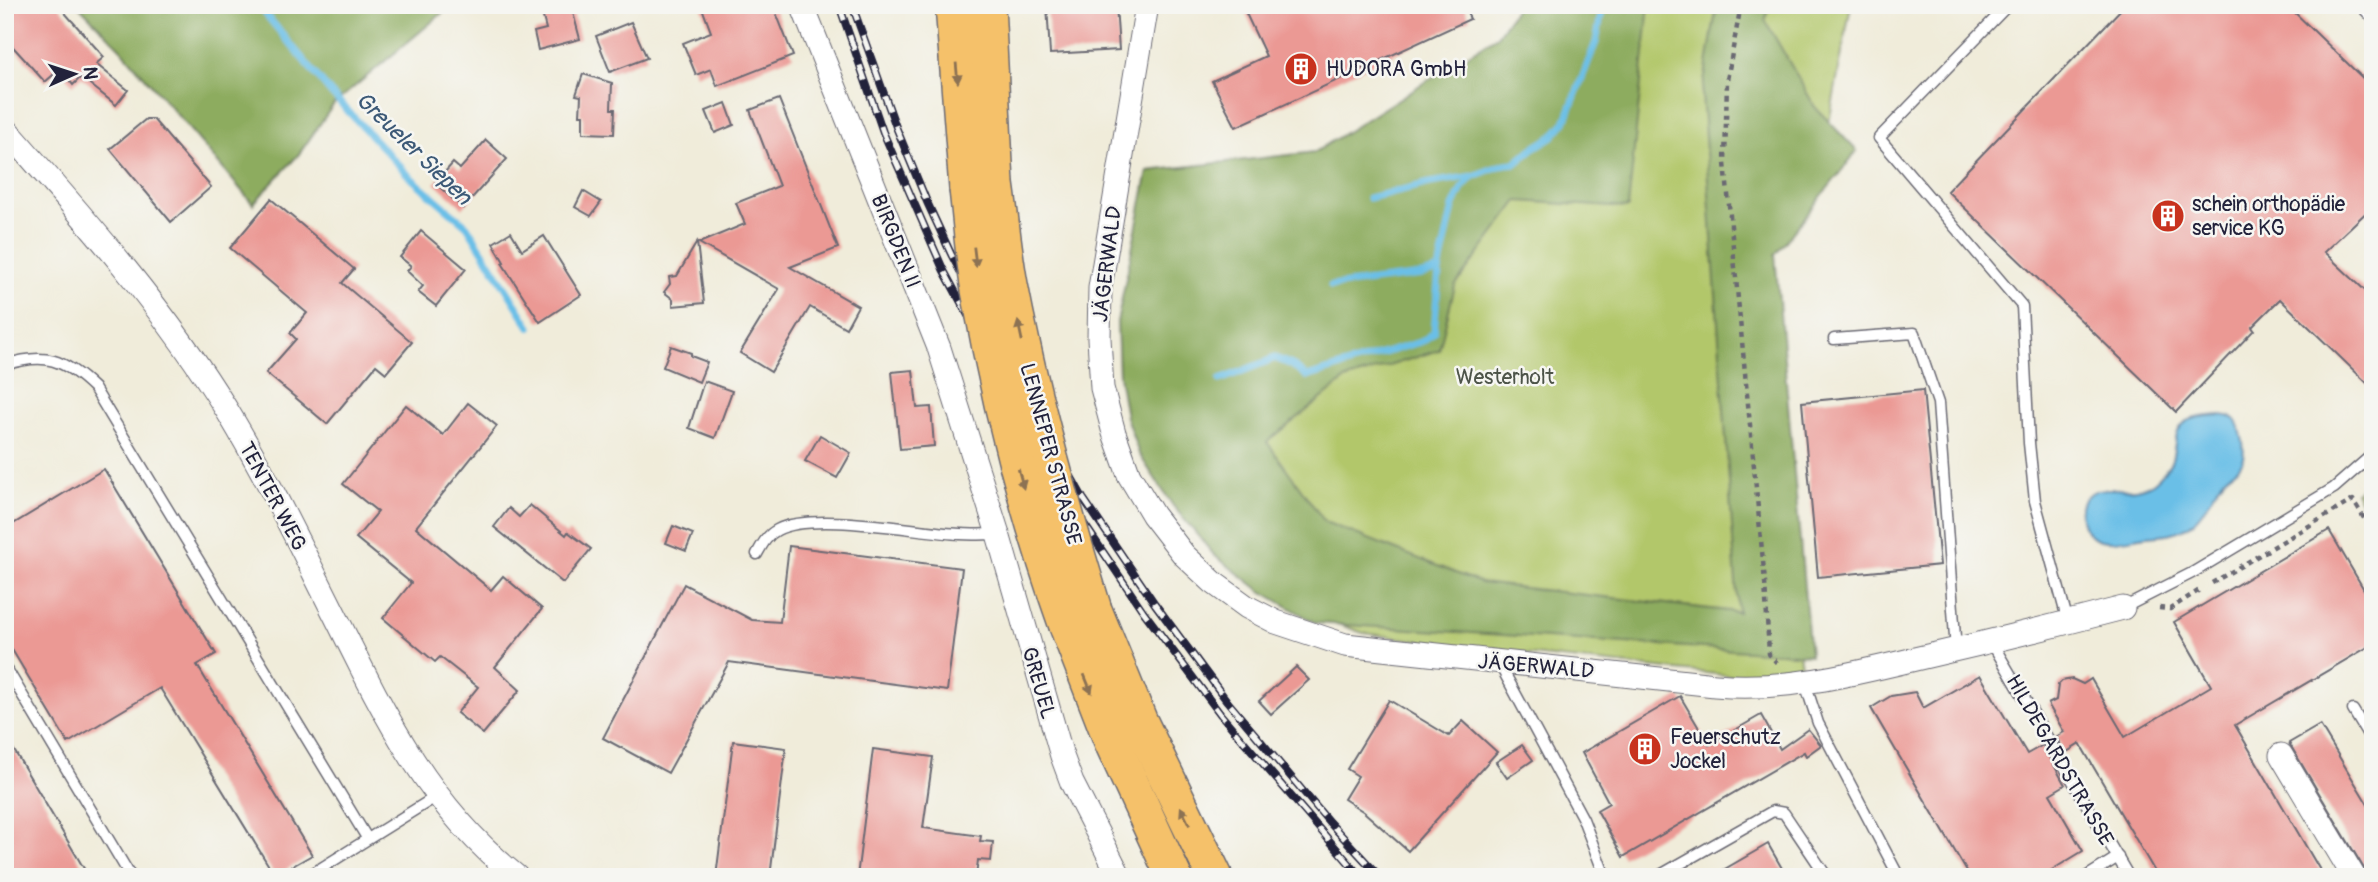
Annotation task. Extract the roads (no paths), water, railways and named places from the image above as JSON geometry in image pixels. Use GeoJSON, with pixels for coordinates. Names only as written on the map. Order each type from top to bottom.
{"type":"FeatureCollection","features":[{"type":"Feature","properties":{"kind":"main road","name":"LENNEPER STRASSE"},"geometry":{"type":"LineString","coordinates":[[953,5],[981,187]]}},
{"type":"Feature","properties":{"kind":"main road","name":"LENNEPER STRASSE"},"geometry":{"type":"LineString","coordinates":[[987,5],[979,288],[1000,395],[1031,514],[1081,618],[1139,720],[1215,877]]}},
{"type":"Feature","properties":{"kind":"main road","name":"LENNEPER STRASSE"},"geometry":{"type":"LineString","coordinates":[[1081,618],[1116,754],[1174,877]]}},
{"type":"Feature","properties":{"kind":"street","name":"BIRGDEN II"},"geometry":{"type":"LineString","coordinates":[[802,5],[929,322],[982,480]]}},
{"type":"Feature","properties":{"kind":"street","name":"JÄGERWALD"},"geometry":{"type":"LineString","coordinates":[[1147,5],[1100,288],[1102,388],[1129,475],[1153,516],[1184,555],[1214,583],[1247,607],[1276,622],[1345,645],[1731,687],[1801,684]]}},
{"type":"Feature","properties":{"kind":"street","name":"TENTER WEG"},"geometry":{"type":"LineString","coordinates":[[5,128],[110,248],[154,305],[228,412],[278,501],[381,707],[408,754],[437,796],[488,853],[517,877]]}},
{"type":"Feature","properties":{"kind":"street","name":"GREUEL"},"geometry":{"type":"LineString","coordinates":[[982,480],[1062,756],[1072,783],[1120,877]]}},
{"type":"Feature","properties":{"kind":"street"},"geometry":{"type":"LineString","coordinates":[[1801,684],[1992,643],[2123,608]]}},
{"type":"Feature","properties":{"kind":"street"},"geometry":{"type":"LineString","coordinates":[[2281,755],[2354,877]]}},
{"type":"Feature","properties":{"kind":"lane"},"geometry":{"type":"LineString","coordinates":[[2008,5],[1879,138],[2022,306],[2028,443],[2035,501],[2068,622]]}},
{"type":"Feature","properties":{"kind":"lane"},"geometry":{"type":"LineString","coordinates":[[2360,5],[2373,18]]}},
{"type":"Feature","properties":{"kind":"lane"},"geometry":{"type":"LineString","coordinates":[[1834,339],[1914,333],[1938,402],[1956,650]]}},
{"type":"Feature","properties":{"kind":"lane"},"geometry":{"type":"LineString","coordinates":[[5,365],[21,360],[55,359],[77,371],[94,388],[367,838]]}},
{"type":"Feature","properties":{"kind":"lane"},"geometry":{"type":"LineString","coordinates":[[2123,608],[2192,573],[2334,488],[2373,454]]}},
{"type":"Feature","properties":{"kind":"lane"},"geometry":{"type":"LineString","coordinates":[[757,554],[768,537],[777,530],[801,524],[861,524],[961,534],[998,534]]}},
{"type":"Feature","properties":{"kind":"lane","name":"HILDEGARDSTRASSE"},"geometry":{"type":"LineString","coordinates":[[1992,643],[2129,877]]}},
{"type":"Feature","properties":{"kind":"lane"},"geometry":{"type":"LineString","coordinates":[[1499,662],[1583,819],[1603,871],[1610,877]]}},
{"type":"Feature","properties":{"kind":"lane"},"geometry":{"type":"LineString","coordinates":[[5,666],[131,877]]}},
{"type":"Feature","properties":{"kind":"lane"},"geometry":{"type":"LineString","coordinates":[[1801,684],[1818,723],[1899,877]]}},
{"type":"Feature","properties":{"kind":"lane"},"geometry":{"type":"LineString","coordinates":[[2353,710],[2373,743]]}},
{"type":"Feature","properties":{"kind":"lane"},"geometry":{"type":"LineString","coordinates":[[307,877],[437,796]]}},
{"type":"Feature","properties":{"kind":"lane"},"geometry":{"type":"LineString","coordinates":[[1657,877],[1773,811],[1784,813],[1827,877]]}},
{"type":"Feature","properties":{"kind":"lane"},"geometry":{"type":"LineString","coordinates":[[2085,877],[2118,857]]}},
{"type":"Feature","properties":{"kind":"water"},"geometry":{"type":"Polygon","coordinates":[[[2221,415],[2235,420],[2240,429],[2243,457],[2239,467],[2224,479],[2191,524],[2173,533],[2116,541],[2104,541],[2088,533],[2080,514],[2082,503],[2088,495],[2103,489],[2146,487],[2163,473],[2171,462],[2178,433],[2184,423],[2197,418],[2221,415]]]}},
{"type":"Feature","properties":{"kind":"waterway","name":"Greueler Siepen"},"geometry":{"type":"LineString","coordinates":[[258,5],[331,93],[410,177],[467,226],[530,327]]}},
{"type":"Feature","properties":{"kind":"waterway"},"geometry":{"type":"LineString","coordinates":[[1220,380],[1275,358],[1292,365],[1307,377],[1423,341],[1434,332],[1439,270],[1453,207],[1462,188],[1473,176],[1505,164],[1516,163],[1553,136],[1565,122],[1596,42],[1603,5]]}},
{"type":"Feature","properties":{"kind":"waterway"},"geometry":{"type":"LineString","coordinates":[[1369,198],[1473,176]]}},
{"type":"Feature","properties":{"kind":"waterway"},"geometry":{"type":"LineString","coordinates":[[1331,286],[1422,275],[1439,270]]}},
{"type":"Feature","properties":{"kind":"railway"},"geometry":{"type":"LineString","coordinates":[[839,5],[883,132],[943,269],[1066,497],[1143,611],[1221,715],[1361,877]]}},
{"type":"Feature","properties":{"kind":"railway"},"geometry":{"type":"LineString","coordinates":[[852,5],[896,127],[952,256],[1083,498],[1155,604],[1227,701],[1329,822],[1380,877]]}},
{"type":"Feature","properties":{"kind":"place","name":"HUDORA GmbH"},"geometry":{"type":"Point","coordinates":[1301,69]}},
{"type":"Feature","properties":{"kind":"place","name":"schein orthopädie service KG"},"geometry":{"type":"Point","coordinates":[2168,216]}},
{"type":"Feature","properties":{"kind":"place","name":"Feuerschutz Jockel"},"geometry":{"type":"Point","coordinates":[1645,749]}},
{"type":"Feature","properties":{"kind":"park label","name":"Westerholt"},"geometry":{"type":"Point","coordinates":[1505,377]}}]}
